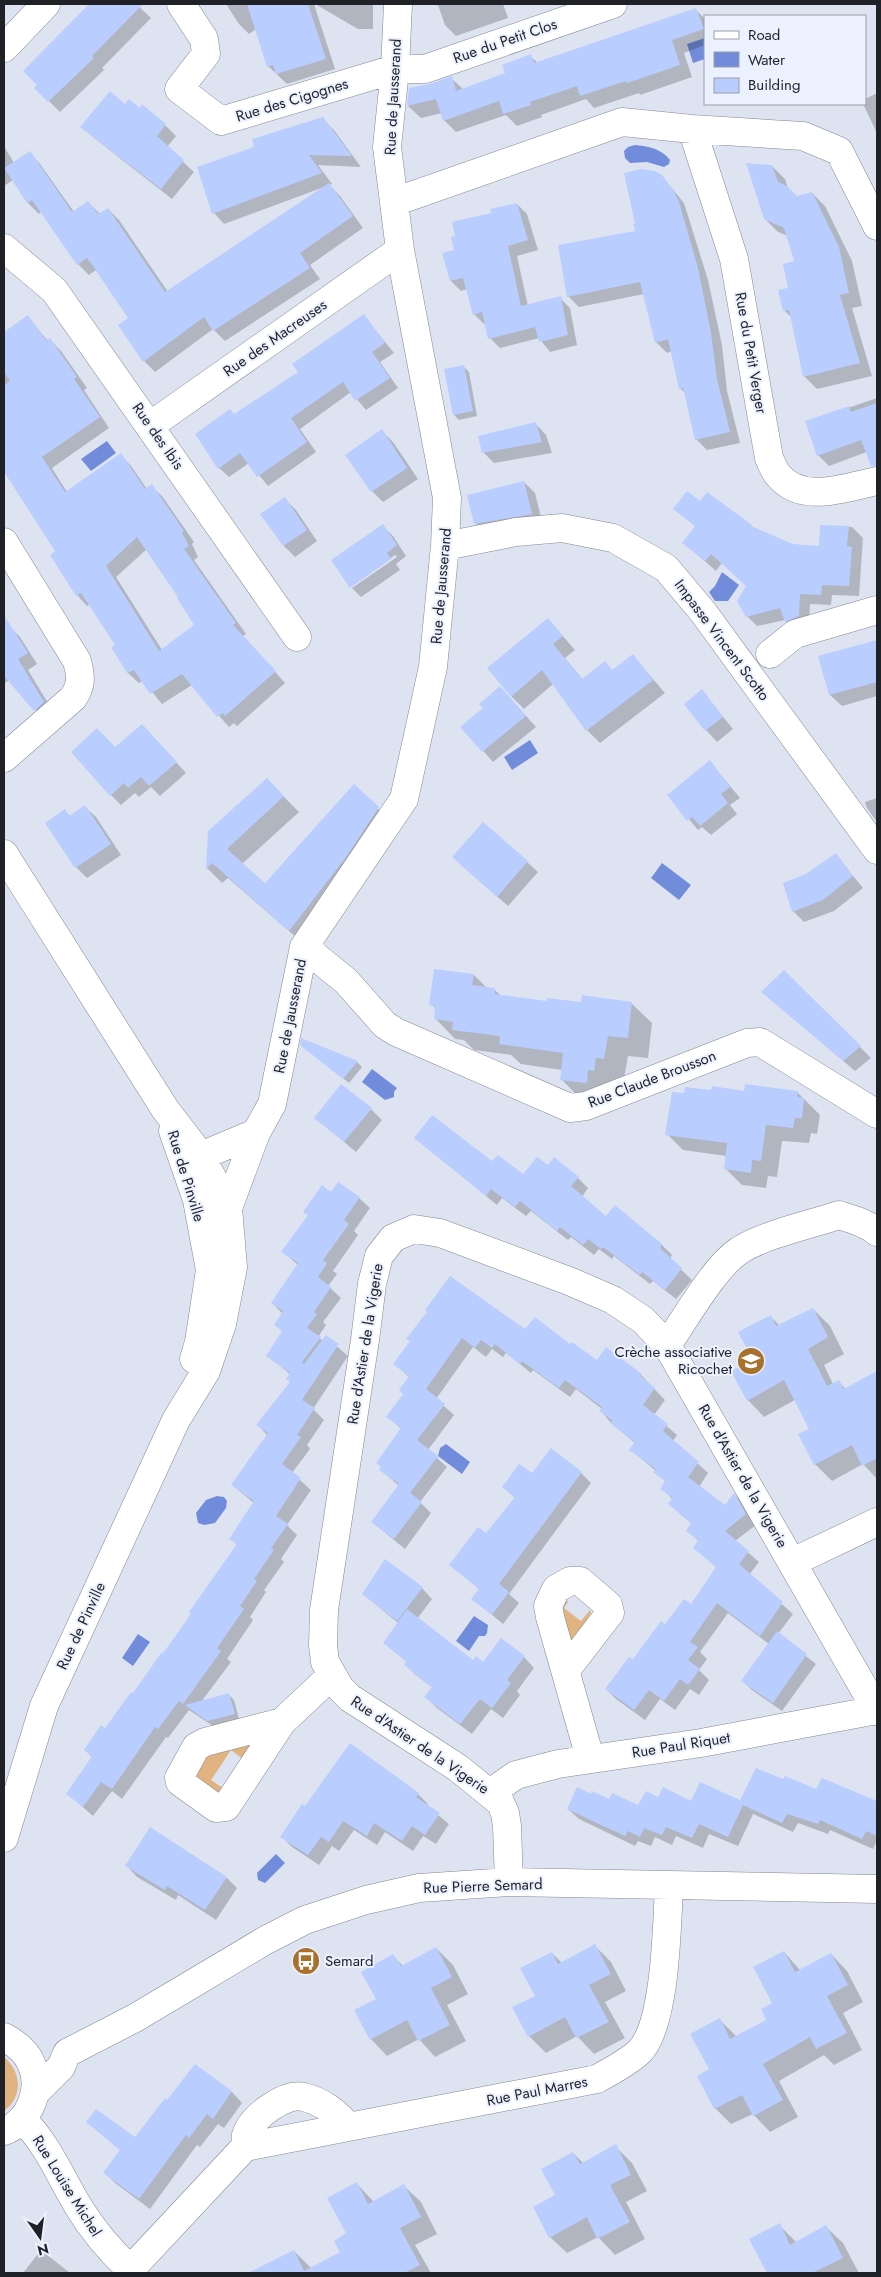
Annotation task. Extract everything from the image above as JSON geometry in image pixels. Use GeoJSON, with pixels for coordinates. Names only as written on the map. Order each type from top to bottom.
{"type":"FeatureCollection","features":[{"type":"Feature","properties":{"kind":"street"},"geometry":{"type":"LineString","coordinates":[[4,48],[46,4]]}},
{"type":"Feature","properties":{"kind":"street","name":"Rue des Cigognes"},"geometry":{"type":"LineString","coordinates":[[181,4],[204,39],[206,54],[179,89],[221,121],[395,68]]}},
{"type":"Feature","properties":{"kind":"street","name":"Rue de Jausserand"},"geometry":{"type":"LineString","coordinates":[[210,1270],[228,1208],[256,1133],[272,1104],[304,947],[404,799],[433,667],[446,546],[448,508],[446,488],[400,250],[387,147],[395,68],[398,4]]}},
{"type":"Feature","properties":{"kind":"street","name":"Rue du Petit Clos"},"geometry":{"type":"LineString","coordinates":[[395,68],[425,68],[613,4]]}},
{"type":"Feature","properties":{"kind":"street"},"geometry":{"type":"LineString","coordinates":[[394,202],[622,122],[692,130],[742,131],[803,136],[839,151],[877,226]]}},
{"type":"Feature","properties":{"kind":"street","name":"Rue du Petit Verger"},"geometry":{"type":"LineString","coordinates":[[692,130],[734,259],[769,458],[778,475],[795,489],[814,493],[877,481]]}},
{"type":"Feature","properties":{"kind":"street","name":"Rue des Macreuses"},"geometry":{"type":"LineString","coordinates":[[151,425],[400,250]]}},
{"type":"Feature","properties":{"kind":"street","name":"Rue des Ibis"},"geometry":{"type":"LineString","coordinates":[[6,255],[54,290],[151,425],[297,637]]}},
{"type":"Feature","properties":{"kind":"street","name":"Impasse Vincent Scotto"},"geometry":{"type":"LineString","coordinates":[[446,546],[516,532],[562,528],[613,538],[666,568],[704,612],[877,850]]}},
{"type":"Feature","properties":{"kind":"street"},"geometry":{"type":"LineString","coordinates":[[4,542],[77,661],[81,674],[80,688],[73,698],[4,758]]}},
{"type":"Feature","properties":{"kind":"street"},"geometry":{"type":"LineString","coordinates":[[770,654],[796,634],[877,610]]}},
{"type":"Feature","properties":{"kind":"street","name":"Rue de Pinville"},"geometry":{"type":"LineString","coordinates":[[4,854],[165,1108],[201,1156],[228,1208],[233,1267],[222,1324],[206,1372],[176,1420],[44,1706],[4,1838]]}},
{"type":"Feature","properties":{"kind":"street","name":"Rue Claude Brousson"},"geometry":{"type":"LineString","coordinates":[[304,947],[346,982],[385,1025],[396,1032],[570,1108],[586,1106],[747,1043],[760,1042],[877,1114]]}},
{"type":"Feature","properties":{"kind":"street","name":"Rue de Pinville"},"geometry":{"type":"LineString","coordinates":[[165,1108],[197,1200],[210,1270],[199,1342],[176,1420]]}},
{"type":"Feature","properties":{"kind":"street"},"geometry":{"type":"LineString","coordinates":[[201,1156],[256,1133]]}},
{"type":"Feature","properties":{"kind":"street"},"geometry":{"type":"LineString","coordinates":[[668,1345],[721,1268],[739,1251],[755,1243],[839,1216],[853,1219],[877,1232]]}},
{"type":"Feature","properties":{"kind":"street","name":"Rue d'Astier de la Vigerie"},"geometry":{"type":"LineString","coordinates":[[509,1882],[505,1813],[500,1802],[458,1768],[350,1698],[331,1676],[325,1662],[323,1645],[324,1610],[372,1284],[379,1256],[393,1238],[414,1229],[430,1231],[569,1281],[613,1300],[643,1320],[668,1345],[877,1711]]}},
{"type":"Feature","properties":{"kind":"street"},"geometry":{"type":"LineString","coordinates":[[793,1562],[877,1522]]}},
{"type":"Feature","properties":{"kind":"street"},"geometry":{"type":"LineString","coordinates":[[566,1670],[590,1758]]}},
{"type":"Feature","properties":{"kind":"street"},"geometry":{"type":"LineString","coordinates":[[282,1722],[331,1676]]}},
{"type":"Feature","properties":{"kind":"street","name":"Rue Paul Riquet"},"geometry":{"type":"LineString","coordinates":[[490,1793],[516,1775],[590,1758],[701,1743],[877,1711]]}},
{"type":"Feature","properties":{"kind":"street","name":"Rue Pierre Semard"},"geometry":{"type":"LineString","coordinates":[[67,2053],[135,2018],[266,1940],[305,1920],[366,1900],[419,1888],[509,1882],[877,1889]]}},
{"type":"Feature","properties":{"kind":"street","name":"Rue Paul Marres"},"geometry":{"type":"LineString","coordinates":[[245,2147],[597,2079],[620,2066],[639,2052],[647,2041],[659,2009],[669,1885]]}},
{"type":"Feature","properties":{"kind":"street"},"geometry":{"type":"LineString","coordinates":[[14,2044],[55,2049],[67,2053],[61,2067],[35,2093]]}},
{"type":"Feature","properties":{"kind":"street"},"geometry":{"type":"LineString","coordinates":[[13,2125],[32,2104],[36,2078],[32,2063],[14,2044]]}},
{"type":"Feature","properties":{"kind":"street"},"geometry":{"type":"LineString","coordinates":[[132,2272],[245,2147],[246,2134],[258,2116],[281,2100],[303,2096],[328,2108],[340,2117],[348,2127]]}},
{"type":"Feature","properties":{"kind":"street","name":"Rue Louise Michel"},"geometry":{"type":"LineString","coordinates":[[13,2125],[47,2150],[78,2206],[105,2246],[132,2272]]}},
{"type":"Feature","properties":{"kind":"shaded area"},"geometry":{"type":"Polygon","coordinates":[[[562,1597],[568,1602],[564,1608],[581,1621],[590,1610],[591,1613],[571,1643],[559,1601],[562,1597]]]}},
{"type":"Feature","properties":{"kind":"shaded area"},"geometry":{"type":"Polygon","coordinates":[[[252,1743],[247,1762],[231,1750],[211,1780],[226,1790],[220,1794],[195,1780],[195,1773],[207,1753],[252,1743]]]}},
{"type":"Feature","properties":{"kind":"shaded area"},"geometry":{"type":"Polygon","coordinates":[[[4,2057],[14,2070],[18,2084],[15,2099],[4,2111],[4,2057]]]}},
{"type":"Feature","properties":{"kind":"water"},"geometry":{"type":"Polygon","coordinates":[[[704,38],[704,59],[693,63],[687,44],[704,38]]]}},
{"type":"Feature","properties":{"kind":"water"},"geometry":{"type":"Polygon","coordinates":[[[635,145],[650,147],[659,151],[667,156],[670,160],[669,164],[664,167],[647,162],[630,163],[625,158],[624,151],[628,147],[635,145]]]}},
{"type":"Feature","properties":{"kind":"water"},"geometry":{"type":"Polygon","coordinates":[[[107,441],[116,453],[91,471],[81,459],[107,441]]]}},
{"type":"Feature","properties":{"kind":"water"},"geometry":{"type":"Polygon","coordinates":[[[722,572],[739,585],[728,601],[715,601],[709,592],[715,586],[722,572]]]}},
{"type":"Feature","properties":{"kind":"water"},"geometry":{"type":"Polygon","coordinates":[[[530,740],[538,753],[512,770],[504,757],[530,740]]]}},
{"type":"Feature","properties":{"kind":"water"},"geometry":{"type":"Polygon","coordinates":[[[662,863],[691,885],[679,900],[651,878],[662,863]]]}},
{"type":"Feature","properties":{"kind":"water"},"geometry":{"type":"Polygon","coordinates":[[[372,1069],[397,1088],[394,1092],[394,1097],[385,1100],[362,1082],[372,1069]]]}},
{"type":"Feature","properties":{"kind":"water"},"geometry":{"type":"Polygon","coordinates":[[[446,1444],[470,1462],[462,1474],[438,1456],[440,1448],[446,1444]]]}},
{"type":"Feature","properties":{"kind":"water"},"geometry":{"type":"Polygon","coordinates":[[[217,1496],[224,1497],[227,1501],[226,1508],[215,1523],[204,1525],[198,1523],[196,1513],[206,1500],[217,1496]]]}},
{"type":"Feature","properties":{"kind":"water"},"geometry":{"type":"Polygon","coordinates":[[[474,1616],[488,1625],[487,1633],[485,1636],[479,1636],[469,1651],[456,1641],[474,1616]]]}},
{"type":"Feature","properties":{"kind":"water"},"geometry":{"type":"Polygon","coordinates":[[[138,1634],[150,1642],[133,1666],[122,1658],[138,1634]]]}},
{"type":"Feature","properties":{"kind":"water"},"geometry":{"type":"Polygon","coordinates":[[[276,1854],[285,1863],[265,1883],[258,1880],[257,1873],[276,1854]]]}},
{"type":"Feature","properties":{"kind":"building"},"geometry":{"type":"Polygon","coordinates":[[[89,4],[143,4],[92,56],[94,58],[48,102],[34,88],[37,85],[23,71],[89,4]]]}},
{"type":"Feature","properties":{"kind":"building"},"geometry":{"type":"Polygon","coordinates":[[[247,4],[308,4],[326,59],[276,74],[273,65],[267,67],[247,4]]]}},
{"type":"Feature","properties":{"kind":"building"},"geometry":{"type":"Polygon","coordinates":[[[696,8],[704,29],[672,40],[680,65],[627,83],[626,81],[580,96],[577,86],[530,102],[531,105],[503,114],[499,101],[443,121],[436,99],[407,106],[409,88],[430,84],[452,76],[456,91],[505,73],[502,65],[531,54],[534,63],[696,8]]]}},
{"type":"Feature","properties":{"kind":"building"},"geometry":{"type":"Polygon","coordinates":[[[110,91],[125,104],[129,99],[140,108],[142,104],[166,124],[157,136],[184,160],[161,189],[80,127],[110,91]]]}},
{"type":"Feature","properties":{"kind":"building"},"geometry":{"type":"Polygon","coordinates":[[[323,117],[352,156],[309,155],[322,173],[212,214],[197,167],[254,147],[252,139],[323,117]]]}},
{"type":"Feature","properties":{"kind":"building"},"geometry":{"type":"Polygon","coordinates":[[[30,151],[72,212],[88,201],[98,214],[108,208],[165,292],[329,183],[353,216],[300,253],[310,268],[213,331],[204,317],[143,362],[118,325],[128,318],[95,269],[87,258],[77,265],[32,200],[27,203],[4,168],[30,151]]]}},
{"type":"Feature","properties":{"kind":"building"},"geometry":{"type":"Polygon","coordinates":[[[746,163],[772,165],[778,182],[787,186],[797,196],[812,192],[839,247],[849,293],[840,295],[860,363],[803,377],[789,310],[783,311],[778,290],[788,288],[783,264],[794,261],[784,228],[764,219],[746,163]]]}},
{"type":"Feature","properties":{"kind":"building"},"geometry":{"type":"Polygon","coordinates":[[[642,169],[655,171],[662,175],[674,191],[679,202],[698,268],[711,333],[717,379],[730,432],[695,440],[683,388],[679,389],[668,339],[655,343],[640,282],[567,297],[558,245],[635,231],[624,173],[642,169]]]}},
{"type":"Feature","properties":{"kind":"building"},"geometry":{"type":"Polygon","coordinates":[[[517,203],[528,240],[508,246],[521,306],[561,296],[568,335],[539,342],[535,327],[488,339],[482,312],[473,315],[463,278],[450,281],[442,253],[454,250],[451,237],[455,236],[452,222],[491,213],[490,209],[517,203]]]}},
{"type":"Feature","properties":{"kind":"building"},"geometry":{"type":"Polygon","coordinates":[[[364,314],[385,343],[372,352],[390,378],[355,401],[343,382],[291,418],[307,442],[257,477],[240,453],[218,469],[195,434],[230,409],[234,414],[298,372],[292,364],[364,314]]]}},
{"type":"Feature","properties":{"kind":"building"},"geometry":{"type":"Polygon","coordinates":[[[28,315],[46,340],[50,338],[77,377],[74,379],[100,417],[42,457],[65,492],[121,453],[145,489],[152,484],[184,531],[182,533],[189,546],[184,549],[236,623],[233,625],[276,671],[225,716],[223,713],[217,717],[182,674],[150,694],[134,670],[127,673],[111,647],[115,645],[81,593],[76,596],[50,555],[55,551],[4,472],[4,385],[10,381],[4,372],[4,332],[28,315]],[[137,537],[106,566],[159,651],[194,625],[178,597],[137,537]]]}},
{"type":"Feature","properties":{"kind":"building"},"geometry":{"type":"Polygon","coordinates":[[[464,365],[473,411],[453,415],[444,369],[464,365]]]}},
{"type":"Feature","properties":{"kind":"building"},"geometry":{"type":"Polygon","coordinates":[[[877,403],[877,466],[871,466],[861,440],[817,456],[805,421],[849,406],[851,412],[877,403]]]}},
{"type":"Feature","properties":{"kind":"building"},"geometry":{"type":"Polygon","coordinates":[[[536,422],[542,442],[482,453],[478,436],[536,422]]]}},
{"type":"Feature","properties":{"kind":"building"},"geometry":{"type":"Polygon","coordinates":[[[382,429],[407,468],[371,492],[345,455],[382,429]]]}},
{"type":"Feature","properties":{"kind":"building"},"geometry":{"type":"Polygon","coordinates":[[[524,481],[532,514],[474,524],[467,495],[524,481]]]}},
{"type":"Feature","properties":{"kind":"building"},"geometry":{"type":"Polygon","coordinates":[[[687,491],[700,501],[707,492],[751,526],[793,544],[819,546],[820,525],[849,526],[847,546],[852,547],[849,586],[822,585],[821,595],[800,594],[799,616],[785,622],[780,608],[746,617],[737,601],[746,586],[711,554],[705,561],[682,543],[695,526],[673,509],[687,491]]]}},
{"type":"Feature","properties":{"kind":"building"},"geometry":{"type":"Polygon","coordinates":[[[285,497],[307,530],[283,546],[260,514],[285,497]]]}},
{"type":"Feature","properties":{"kind":"building"},"geometry":{"type":"Polygon","coordinates":[[[383,524],[397,545],[387,553],[391,559],[350,588],[331,560],[383,524]]]}},
{"type":"Feature","properties":{"kind":"building"},"geometry":{"type":"Polygon","coordinates":[[[4,615],[28,653],[18,659],[44,702],[34,711],[4,676],[4,615]]]}},
{"type":"Feature","properties":{"kind":"building"},"geometry":{"type":"Polygon","coordinates":[[[548,618],[563,636],[553,644],[582,679],[605,661],[612,670],[633,654],[653,680],[586,731],[542,670],[511,697],[487,668],[548,618]]]}},
{"type":"Feature","properties":{"kind":"building"},"geometry":{"type":"Polygon","coordinates":[[[877,640],[877,682],[829,695],[818,656],[877,640]]]}},
{"type":"Feature","properties":{"kind":"building"},"geometry":{"type":"Polygon","coordinates":[[[500,686],[526,716],[482,752],[460,727],[483,708],[479,704],[500,686]]]}},
{"type":"Feature","properties":{"kind":"building"},"geometry":{"type":"Polygon","coordinates":[[[702,689],[723,717],[705,731],[684,704],[702,689]]]}},
{"type":"Feature","properties":{"kind":"building"},"geometry":{"type":"Polygon","coordinates":[[[142,724],[177,762],[149,786],[141,777],[128,788],[124,783],[110,796],[71,752],[97,728],[115,747],[142,724]]]}},
{"type":"Feature","properties":{"kind":"building"},"geometry":{"type":"Polygon","coordinates":[[[710,760],[730,787],[721,794],[728,803],[700,826],[692,817],[687,821],[667,795],[710,760]]]}},
{"type":"Feature","properties":{"kind":"building"},"geometry":{"type":"Polygon","coordinates":[[[267,778],[284,796],[227,849],[265,883],[354,784],[379,807],[346,857],[289,931],[212,863],[206,869],[208,831],[267,778]]]}},
{"type":"Feature","properties":{"kind":"building"},"geometry":{"type":"Polygon","coordinates":[[[85,805],[111,844],[75,868],[45,823],[65,809],[69,816],[85,805]]]}},
{"type":"Feature","properties":{"kind":"building"},"geometry":{"type":"Polygon","coordinates":[[[483,822],[528,861],[497,897],[452,857],[483,822]]]}},
{"type":"Feature","properties":{"kind":"building"},"geometry":{"type":"Polygon","coordinates":[[[836,853],[853,876],[823,900],[792,912],[783,883],[806,874],[836,853]]]}},
{"type":"Feature","properties":{"kind":"building"},"geometry":{"type":"Polygon","coordinates":[[[434,969],[474,974],[472,985],[495,988],[495,994],[546,1001],[547,998],[581,1002],[582,995],[632,1002],[628,1038],[608,1036],[604,1059],[596,1058],[594,1071],[588,1070],[587,1083],[560,1080],[563,1053],[499,1044],[500,1036],[452,1030],[453,1022],[434,1019],[435,1006],[429,1005],[434,969]]]}},
{"type":"Feature","properties":{"kind":"building"},"geometry":{"type":"Polygon","coordinates":[[[784,970],[861,1046],[843,1061],[761,992],[784,970]]]}},
{"type":"Feature","properties":{"kind":"building"},"geometry":{"type":"Polygon","coordinates":[[[301,1038],[358,1061],[343,1079],[300,1045],[301,1038]]]}},
{"type":"Feature","properties":{"kind":"building"},"geometry":{"type":"Polygon","coordinates":[[[341,1084],[372,1108],[344,1142],[314,1118],[341,1084]]]}},
{"type":"Feature","properties":{"kind":"building"},"geometry":{"type":"Polygon","coordinates":[[[745,1084],[798,1091],[797,1097],[804,1098],[802,1118],[795,1118],[793,1128],[766,1125],[761,1161],[752,1160],[751,1173],[724,1169],[727,1143],[665,1135],[672,1092],[684,1093],[685,1087],[711,1090],[712,1086],[744,1091],[745,1084]]]}},
{"type":"Feature","properties":{"kind":"building"},"geometry":{"type":"Polygon","coordinates":[[[432,1115],[492,1161],[498,1155],[523,1174],[537,1157],[548,1165],[554,1157],[579,1177],[571,1186],[606,1216],[615,1205],[662,1244],[660,1248],[682,1268],[665,1290],[642,1272],[640,1275],[603,1247],[601,1249],[588,1239],[583,1245],[560,1227],[557,1231],[520,1201],[515,1207],[491,1189],[486,1196],[414,1138],[432,1115]]]}},
{"type":"Feature","properties":{"kind":"building"},"geometry":{"type":"Polygon","coordinates":[[[338,1182],[360,1197],[344,1220],[349,1224],[323,1260],[327,1263],[318,1277],[331,1287],[314,1312],[317,1314],[307,1328],[321,1337],[302,1362],[304,1364],[326,1335],[339,1344],[302,1400],[315,1408],[297,1435],[301,1437],[282,1464],[301,1478],[276,1516],[288,1524],[271,1548],[274,1550],[254,1579],[257,1581],[240,1606],[244,1609],[217,1648],[221,1651],[183,1704],[179,1701],[158,1729],[155,1727],[112,1789],[101,1782],[83,1807],[66,1794],[92,1756],[84,1750],[101,1725],[105,1728],[161,1653],[164,1652],[191,1614],[189,1612],[237,1544],[229,1539],[254,1501],[231,1485],[268,1433],[256,1425],[290,1382],[286,1379],[290,1373],[266,1356],[282,1331],[274,1325],[283,1311],[271,1303],[298,1263],[281,1252],[308,1215],[303,1212],[322,1185],[331,1192],[338,1182]]]}},
{"type":"Feature","properties":{"kind":"building"},"geometry":{"type":"Polygon","coordinates":[[[450,1276],[525,1329],[535,1317],[570,1344],[572,1342],[597,1360],[606,1347],[642,1374],[640,1376],[655,1388],[643,1405],[668,1424],[663,1431],[699,1462],[688,1477],[725,1505],[734,1493],[746,1514],[725,1531],[749,1551],[739,1564],[783,1602],[760,1636],[717,1603],[690,1642],[698,1647],[688,1660],[700,1669],[688,1685],[680,1679],[664,1701],[649,1690],[634,1710],[605,1689],[629,1657],[633,1659],[661,1621],[665,1624],[684,1599],[691,1604],[716,1567],[693,1548],[698,1540],[686,1531],[691,1523],[668,1504],[673,1498],[660,1489],[665,1481],[653,1472],[656,1469],[629,1450],[635,1442],[610,1423],[612,1420],[599,1411],[602,1407],[565,1380],[559,1388],[522,1361],[520,1364],[495,1344],[492,1348],[481,1340],[475,1348],[462,1338],[426,1389],[445,1404],[417,1440],[438,1456],[410,1493],[422,1502],[394,1539],[371,1522],[399,1484],[379,1470],[381,1467],[376,1463],[401,1428],[386,1417],[403,1394],[399,1390],[409,1376],[393,1364],[410,1341],[406,1339],[427,1312],[425,1310],[450,1276]]]}},
{"type":"Feature","properties":{"kind":"building"},"geometry":{"type":"Polygon","coordinates":[[[813,1308],[828,1337],[808,1349],[827,1386],[839,1380],[844,1389],[877,1371],[877,1458],[862,1466],[852,1445],[814,1465],[798,1434],[809,1429],[784,1380],[747,1401],[731,1371],[753,1360],[738,1332],[771,1315],[776,1326],[813,1308]]]}},
{"type":"Feature","properties":{"kind":"building"},"geometry":{"type":"Polygon","coordinates":[[[551,1448],[582,1472],[499,1584],[509,1592],[492,1615],[471,1599],[479,1589],[449,1565],[478,1527],[486,1533],[515,1497],[502,1487],[519,1464],[532,1473],[551,1448]]]}},
{"type":"Feature","properties":{"kind":"building"},"geometry":{"type":"Polygon","coordinates":[[[385,1559],[423,1587],[397,1621],[362,1594],[385,1559]]]}},
{"type":"Feature","properties":{"kind":"building"},"geometry":{"type":"Polygon","coordinates":[[[407,1609],[473,1660],[476,1656],[483,1662],[501,1638],[525,1656],[507,1680],[511,1683],[492,1708],[480,1699],[460,1724],[424,1697],[432,1687],[404,1665],[406,1661],[383,1643],[407,1609]]]}},
{"type":"Feature","properties":{"kind":"building"},"geometry":{"type":"Polygon","coordinates":[[[777,1631],[807,1654],[773,1703],[741,1681],[777,1631]]]}},
{"type":"Feature","properties":{"kind":"building"},"geometry":{"type":"Polygon","coordinates":[[[229,1693],[235,1714],[207,1721],[185,1705],[229,1693]]]}},
{"type":"Feature","properties":{"kind":"building"},"geometry":{"type":"Polygon","coordinates":[[[350,1743],[419,1793],[416,1797],[440,1813],[425,1835],[412,1826],[402,1841],[374,1823],[367,1836],[343,1821],[329,1842],[321,1837],[308,1855],[280,1837],[302,1804],[305,1806],[350,1743]]]}},
{"type":"Feature","properties":{"kind":"building"},"geometry":{"type":"Polygon","coordinates":[[[756,1768],[783,1779],[785,1776],[816,1789],[822,1778],[877,1801],[877,1836],[866,1831],[862,1839],[820,1820],[818,1824],[787,1814],[782,1823],[743,1805],[728,1837],[699,1824],[692,1838],[666,1827],[662,1835],[644,1828],[640,1837],[628,1831],[625,1836],[567,1809],[577,1787],[591,1794],[592,1791],[609,1799],[612,1793],[638,1805],[646,1791],[658,1797],[663,1787],[691,1801],[700,1782],[740,1800],[756,1768]]]}},
{"type":"Feature","properties":{"kind":"building"},"geometry":{"type":"Polygon","coordinates":[[[150,1827],[227,1877],[205,1910],[167,1886],[165,1890],[125,1866],[150,1827]]]}},
{"type":"Feature","properties":{"kind":"building"},"geometry":{"type":"Polygon","coordinates":[[[595,1944],[611,1974],[589,1985],[609,2022],[576,2038],[565,2017],[528,2037],[512,2007],[535,1996],[520,1968],[552,1952],[558,1964],[595,1944]]]}},
{"type":"Feature","properties":{"kind":"building"},"geometry":{"type":"Polygon","coordinates":[[[436,1947],[452,1977],[431,1988],[450,2025],[418,2041],[407,2020],[370,2040],[354,2010],[376,1999],[361,1972],[393,1954],[401,1966],[436,1947]]]}},
{"type":"Feature","properties":{"kind":"building"},"geometry":{"type":"Polygon","coordinates":[[[784,1951],[795,1972],[831,1953],[848,1985],[827,1996],[847,2033],[816,2049],[810,2037],[763,2064],[783,2100],[753,2116],[742,2095],[714,2109],[697,2076],[709,2069],[690,2034],[720,2018],[730,2039],[766,2020],[761,2009],[772,2003],[753,1967],[784,1951]]]}},
{"type":"Feature","properties":{"kind":"building"},"geometry":{"type":"Polygon","coordinates":[[[195,2064],[232,2091],[213,2119],[207,2114],[189,2138],[186,2135],[139,2199],[103,2173],[120,2150],[86,2122],[96,2109],[135,2137],[165,2098],[167,2100],[195,2064]]]}},
{"type":"Feature","properties":{"kind":"building"},"geometry":{"type":"Polygon","coordinates":[[[616,2144],[631,2175],[610,2185],[630,2222],[597,2239],[587,2217],[549,2238],[533,2207],[555,2195],[541,2169],[573,2152],[580,2164],[616,2144]]]}},
{"type":"Feature","properties":{"kind":"building"},"geometry":{"type":"Polygon","coordinates":[[[357,2182],[368,2204],[404,2184],[421,2217],[400,2228],[420,2265],[404,2273],[248,2273],[294,2250],[304,2271],[340,2252],[334,2241],[346,2233],[327,2198],[357,2182]]]}},
{"type":"Feature","properties":{"kind":"building"},"geometry":{"type":"Polygon","coordinates":[[[780,2223],[790,2245],[826,2225],[843,2258],[812,2273],[767,2273],[749,2239],[780,2223]]]}},
{"type":"Feature","properties":{"kind":"place","name":"Crèche associative Ricochet"},"geometry":{"type":"Point","coordinates":[751,1361]}},
{"type":"Feature","properties":{"kind":"place","name":"Semard"},"geometry":{"type":"Point","coordinates":[306,1961]}}]}
